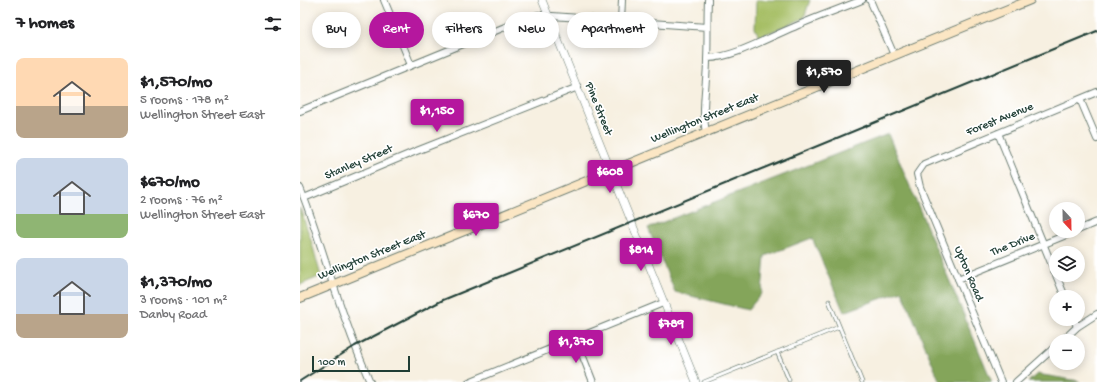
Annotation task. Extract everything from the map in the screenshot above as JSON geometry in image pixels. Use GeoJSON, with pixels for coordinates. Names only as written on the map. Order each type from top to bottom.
{"type":"FeatureCollection","features":[{"type":"Feature","properties":{"kind":"main road","name":"Wellington Street East"},"geometry":{"type":"LineString","coordinates":[[300,298],[1030,0]]}},
{"type":"Feature","properties":{"kind":"street"},"geometry":{"type":"LineString","coordinates":[[384,0],[411,65]]}},
{"type":"Feature","properties":{"kind":"street","name":"Pine Street"},"geometry":{"type":"LineString","coordinates":[[542,0],[547,12]]}},
{"type":"Feature","properties":{"kind":"street"},"geometry":{"type":"LineString","coordinates":[[621,12],[622,0]]}},
{"type":"Feature","properties":{"kind":"street"},"geometry":{"type":"LineString","coordinates":[[706,132],[704,121],[708,58],[708,0]]}},
{"type":"Feature","properties":{"kind":"street"},"geometry":{"type":"LineString","coordinates":[[708,58],[717,58],[746,48],[796,26],[862,0]]}},
{"type":"Feature","properties":{"kind":"street"},"geometry":{"type":"LineString","coordinates":[[870,0],[894,55]]}},
{"type":"Feature","properties":{"kind":"street"},"geometry":{"type":"LineString","coordinates":[[658,23],[707,26]]}},
{"type":"Feature","properties":{"kind":"street"},"geometry":{"type":"LineString","coordinates":[[300,111],[504,27]]}},
{"type":"Feature","properties":{"kind":"street","name":"Pine Street"},"geometry":{"type":"LineString","coordinates":[[559,40],[663,303],[696,382]]}},
{"type":"Feature","properties":{"kind":"street","name":"Stanley Street"},"geometry":{"type":"LineString","coordinates":[[304,198],[414,152],[578,87]]}},
{"type":"Feature","properties":{"kind":"street","name":"Forest Avenue"},"geometry":{"type":"LineString","coordinates":[[917,174],[924,164],[1097,92]]}},
{"type":"Feature","properties":{"kind":"street"},"geometry":{"type":"LineString","coordinates":[[1080,99],[1097,139]]}},
{"type":"Feature","properties":{"kind":"street"},"geometry":{"type":"LineString","coordinates":[[998,133],[1049,257]]}},
{"type":"Feature","properties":{"kind":"street","name":"Upton Road"},"geometry":{"type":"LineString","coordinates":[[917,174],[920,187],[1001,382]]}},
{"type":"Feature","properties":{"kind":"street"},"geometry":{"type":"LineString","coordinates":[[300,188],[317,234],[333,285],[370,382]]}},
{"type":"Feature","properties":{"kind":"street","name":"The Drive"},"geometry":{"type":"LineString","coordinates":[[1085,227],[1097,222]]}},
{"type":"Feature","properties":{"kind":"street","name":"The Drive"},"geometry":{"type":"LineString","coordinates":[[958,279],[1059,238]]}},
{"type":"Feature","properties":{"kind":"street"},"geometry":{"type":"LineString","coordinates":[[469,382],[663,303]]}},
{"type":"Feature","properties":{"kind":"street"},"geometry":{"type":"LineString","coordinates":[[1070,334],[1077,327],[1097,314]]}},
{"type":"Feature","properties":{"kind":"street"},"geometry":{"type":"LineString","coordinates":[[576,339],[593,382]]}},
{"type":"Feature","properties":{"kind":"street"},"geometry":{"type":"LineString","coordinates":[[1016,382],[1049,352]]}},
{"type":"Feature","properties":{"kind":"lane"},"geometry":{"type":"LineString","coordinates":[[829,301],[862,382]]}},
{"type":"Feature","properties":{"kind":"lane"},"geometry":{"type":"LineString","coordinates":[[704,382],[839,327]]}},
{"type":"Feature","properties":{"kind":"lane"},"geometry":{"type":"LineString","coordinates":[[777,352],[789,380]]}},
{"type":"Feature","properties":{"kind":"green space"},"geometry":{"type":"Polygon","coordinates":[[[756,0],[810,0],[804,18],[759,37],[755,28],[756,0]]]}},
{"type":"Feature","properties":{"kind":"green space"},"geometry":{"type":"Polygon","coordinates":[[[888,134],[992,382],[940,382],[902,291],[844,312],[812,238],[765,256],[762,293],[748,310],[675,292],[648,228],[888,134]]]}},
{"type":"Feature","properties":{"kind":"green space"},"geometry":{"type":"Polygon","coordinates":[[[300,208],[321,276],[300,285],[300,208]]]}},
{"type":"Feature","properties":{"kind":"green space"},"geometry":{"type":"Polygon","coordinates":[[[1037,374],[1079,381],[1079,382],[1028,382],[1037,374]]]}},
{"type":"Feature","properties":{"kind":"railway"},"geometry":{"type":"LineString","coordinates":[[300,381],[355,346],[443,300],[1097,31]]}}]}
